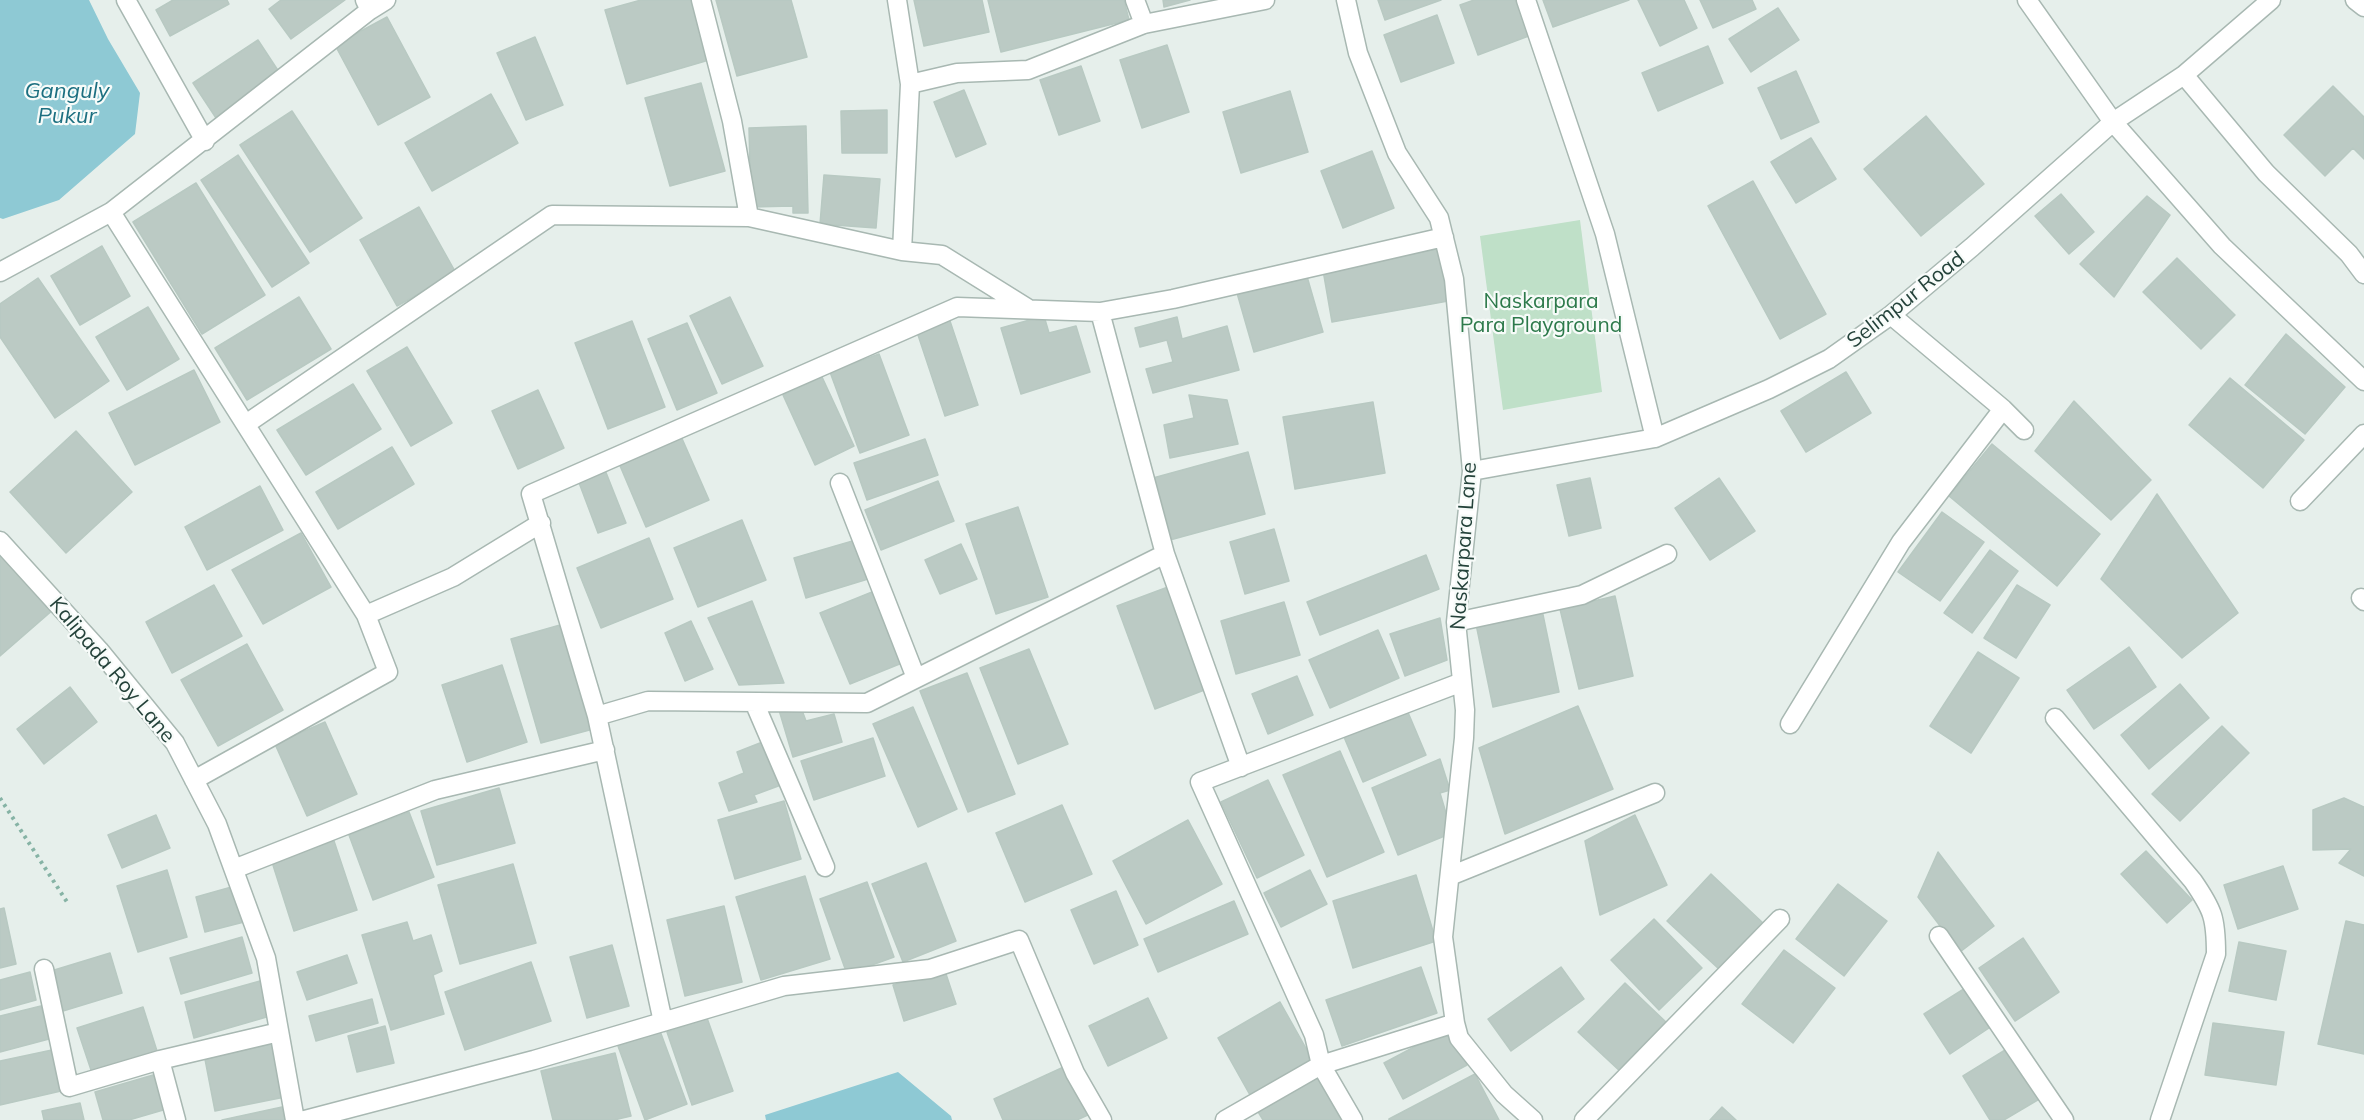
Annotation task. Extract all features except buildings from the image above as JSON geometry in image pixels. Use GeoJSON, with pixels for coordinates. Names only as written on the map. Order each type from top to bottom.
{"type":"FeatureCollection","features":[{"type":"Feature","properties":{"kind":"street"},"geometry":{"type":"LineString","coordinates":[[126,0],[205,141]]}},
{"type":"Feature","properties":{"kind":"street"},"geometry":{"type":"LineString","coordinates":[[0,272],[111,212],[205,141],[367,5],[386,0]]}},
{"type":"Feature","properties":{"kind":"street"},"geometry":{"type":"LineString","coordinates":[[701,0],[732,121],[749,217]]}},
{"type":"Feature","properties":{"kind":"street"},"geometry":{"type":"LineString","coordinates":[[897,0],[910,84],[902,251]]}},
{"type":"Feature","properties":{"kind":"street"},"geometry":{"type":"LineString","coordinates":[[1135,0],[1144,24]]}},
{"type":"Feature","properties":{"kind":"street"},"geometry":{"type":"LineString","coordinates":[[910,84],[957,73],[1028,70],[1144,24],[1265,0]]}},
{"type":"Feature","properties":{"kind":"street","name":"Naskarpara Lane"},"geometry":{"type":"LineString","coordinates":[[1346,0],[1358,53],[1397,153],[1439,218],[1454,279],[1472,471],[1456,622],[1465,710],[1464,738],[1443,937],[1455,1023],[1459,1038],[1504,1094],[1533,1120]]}},
{"type":"Feature","properties":{"kind":"street"},"geometry":{"type":"LineString","coordinates":[[1526,0],[1605,234],[1655,438]]}},
{"type":"Feature","properties":{"kind":"street"},"geometry":{"type":"LineString","coordinates":[[2027,0],[2113,122],[2222,246],[2364,381]]}},
{"type":"Feature","properties":{"kind":"street","name":"Selimpur Road"},"geometry":{"type":"LineString","coordinates":[[1472,471],[1655,438],[1769,389],[1829,359],[1891,315],[1972,247],[2113,122],[2184,75],[2271,0]]}},
{"type":"Feature","properties":{"kind":"street"},"geometry":{"type":"LineString","coordinates":[[2355,0],[2364,7]]}},
{"type":"Feature","properties":{"kind":"street"},"geometry":{"type":"LineString","coordinates":[[2184,75],[2266,173],[2349,254],[2364,274]]}},
{"type":"Feature","properties":{"kind":"street"},"geometry":{"type":"LineString","coordinates":[[111,212],[366,615],[388,672],[194,780]]}},
{"type":"Feature","properties":{"kind":"street"},"geometry":{"type":"LineString","coordinates":[[246,424],[552,215],[749,217],[902,251],[942,255],[1029,309]]}},
{"type":"Feature","properties":{"kind":"street"},"geometry":{"type":"LineString","coordinates":[[663,1022],[597,716],[531,494],[957,307],[1100,312],[1173,299],[1443,237]]}},
{"type":"Feature","properties":{"kind":"street"},"geometry":{"type":"LineString","coordinates":[[1100,312],[1165,554],[1241,767]]}},
{"type":"Feature","properties":{"kind":"street"},"geometry":{"type":"LineString","coordinates":[[1891,315],[2024,430]]}},
{"type":"Feature","properties":{"kind":"street"},"geometry":{"type":"LineString","coordinates":[[1790,724],[1901,542],[2002,409]]}},
{"type":"Feature","properties":{"kind":"street"},"geometry":{"type":"LineString","coordinates":[[2300,501],[2364,434]]}},
{"type":"Feature","properties":{"kind":"street"},"geometry":{"type":"LineString","coordinates":[[840,483],[916,678]]}},
{"type":"Feature","properties":{"kind":"street"},"geometry":{"type":"LineString","coordinates":[[366,615],[453,577],[541,523]]}},
{"type":"Feature","properties":{"kind":"street","name":"Kalipada Roy Lane"},"geometry":{"type":"LineString","coordinates":[[0,541],[99,650],[175,743],[217,824],[266,958],[295,1120]]}},
{"type":"Feature","properties":{"kind":"street"},"geometry":{"type":"LineString","coordinates":[[597,716],[648,701],[867,703],[1165,554]]}},
{"type":"Feature","properties":{"kind":"street"},"geometry":{"type":"LineString","coordinates":[[1456,622],[1582,595],[1667,554]]}},
{"type":"Feature","properties":{"kind":"street"},"geometry":{"type":"LineString","coordinates":[[1353,1120],[1321,1065],[1314,1035],[1200,782],[1462,682]]}},
{"type":"Feature","properties":{"kind":"street"},"geometry":{"type":"LineString","coordinates":[[754,702],[825,867]]}},
{"type":"Feature","properties":{"kind":"street"},"geometry":{"type":"LineString","coordinates":[[2055,718],[2193,881],[2210,906],[2216,930],[2216,954],[2160,1120]]}},
{"type":"Feature","properties":{"kind":"street"},"geometry":{"type":"LineString","coordinates":[[234,869],[435,790],[605,750]]}},
{"type":"Feature","properties":{"kind":"street"},"geometry":{"type":"LineString","coordinates":[[1450,876],[1655,793]]}},
{"type":"Feature","properties":{"kind":"street"},"geometry":{"type":"LineString","coordinates":[[1584,1120],[1780,919]]}},
{"type":"Feature","properties":{"kind":"street"},"geometry":{"type":"LineString","coordinates":[[1939,936],[2064,1120]]}},
{"type":"Feature","properties":{"kind":"street"},"geometry":{"type":"LineString","coordinates":[[305,1120],[534,1060],[784,986],[930,969],[1019,940],[1075,1073],[1102,1120]]}},
{"type":"Feature","properties":{"kind":"street"},"geometry":{"type":"LineString","coordinates":[[44,969],[69,1087],[160,1060],[279,1032]]}},
{"type":"Feature","properties":{"kind":"street"},"geometry":{"type":"LineString","coordinates":[[1230,1119],[1321,1065],[1455,1023]]}},
{"type":"Feature","properties":{"kind":"street"},"geometry":{"type":"LineString","coordinates":[[160,1060],[176,1120]]}},
{"type":"Feature","properties":{"kind":"path"},"geometry":{"type":"LineString","coordinates":[[0,798],[66,902]]}},
{"type":"Feature","properties":{"kind":"green space","name":"Naskarpara Para Playground"},"geometry":{"type":"Polygon","coordinates":[[[1580,220],[1602,392],[1503,410],[1480,236],[1580,220]]]}},
{"type":"Feature","properties":{"kind":"water","name":"Ganguly Pukur"},"geometry":{"type":"Polygon","coordinates":[[[0,0],[89,0],[108,39],[140,93],[135,134],[59,200],[3,219],[0,218],[0,0]]]}},
{"type":"Feature","properties":{"kind":"water"},"geometry":{"type":"Polygon","coordinates":[[[898,1072],[951,1116],[952,1120],[766,1120],[765,1115],[898,1072]]]}}]}
